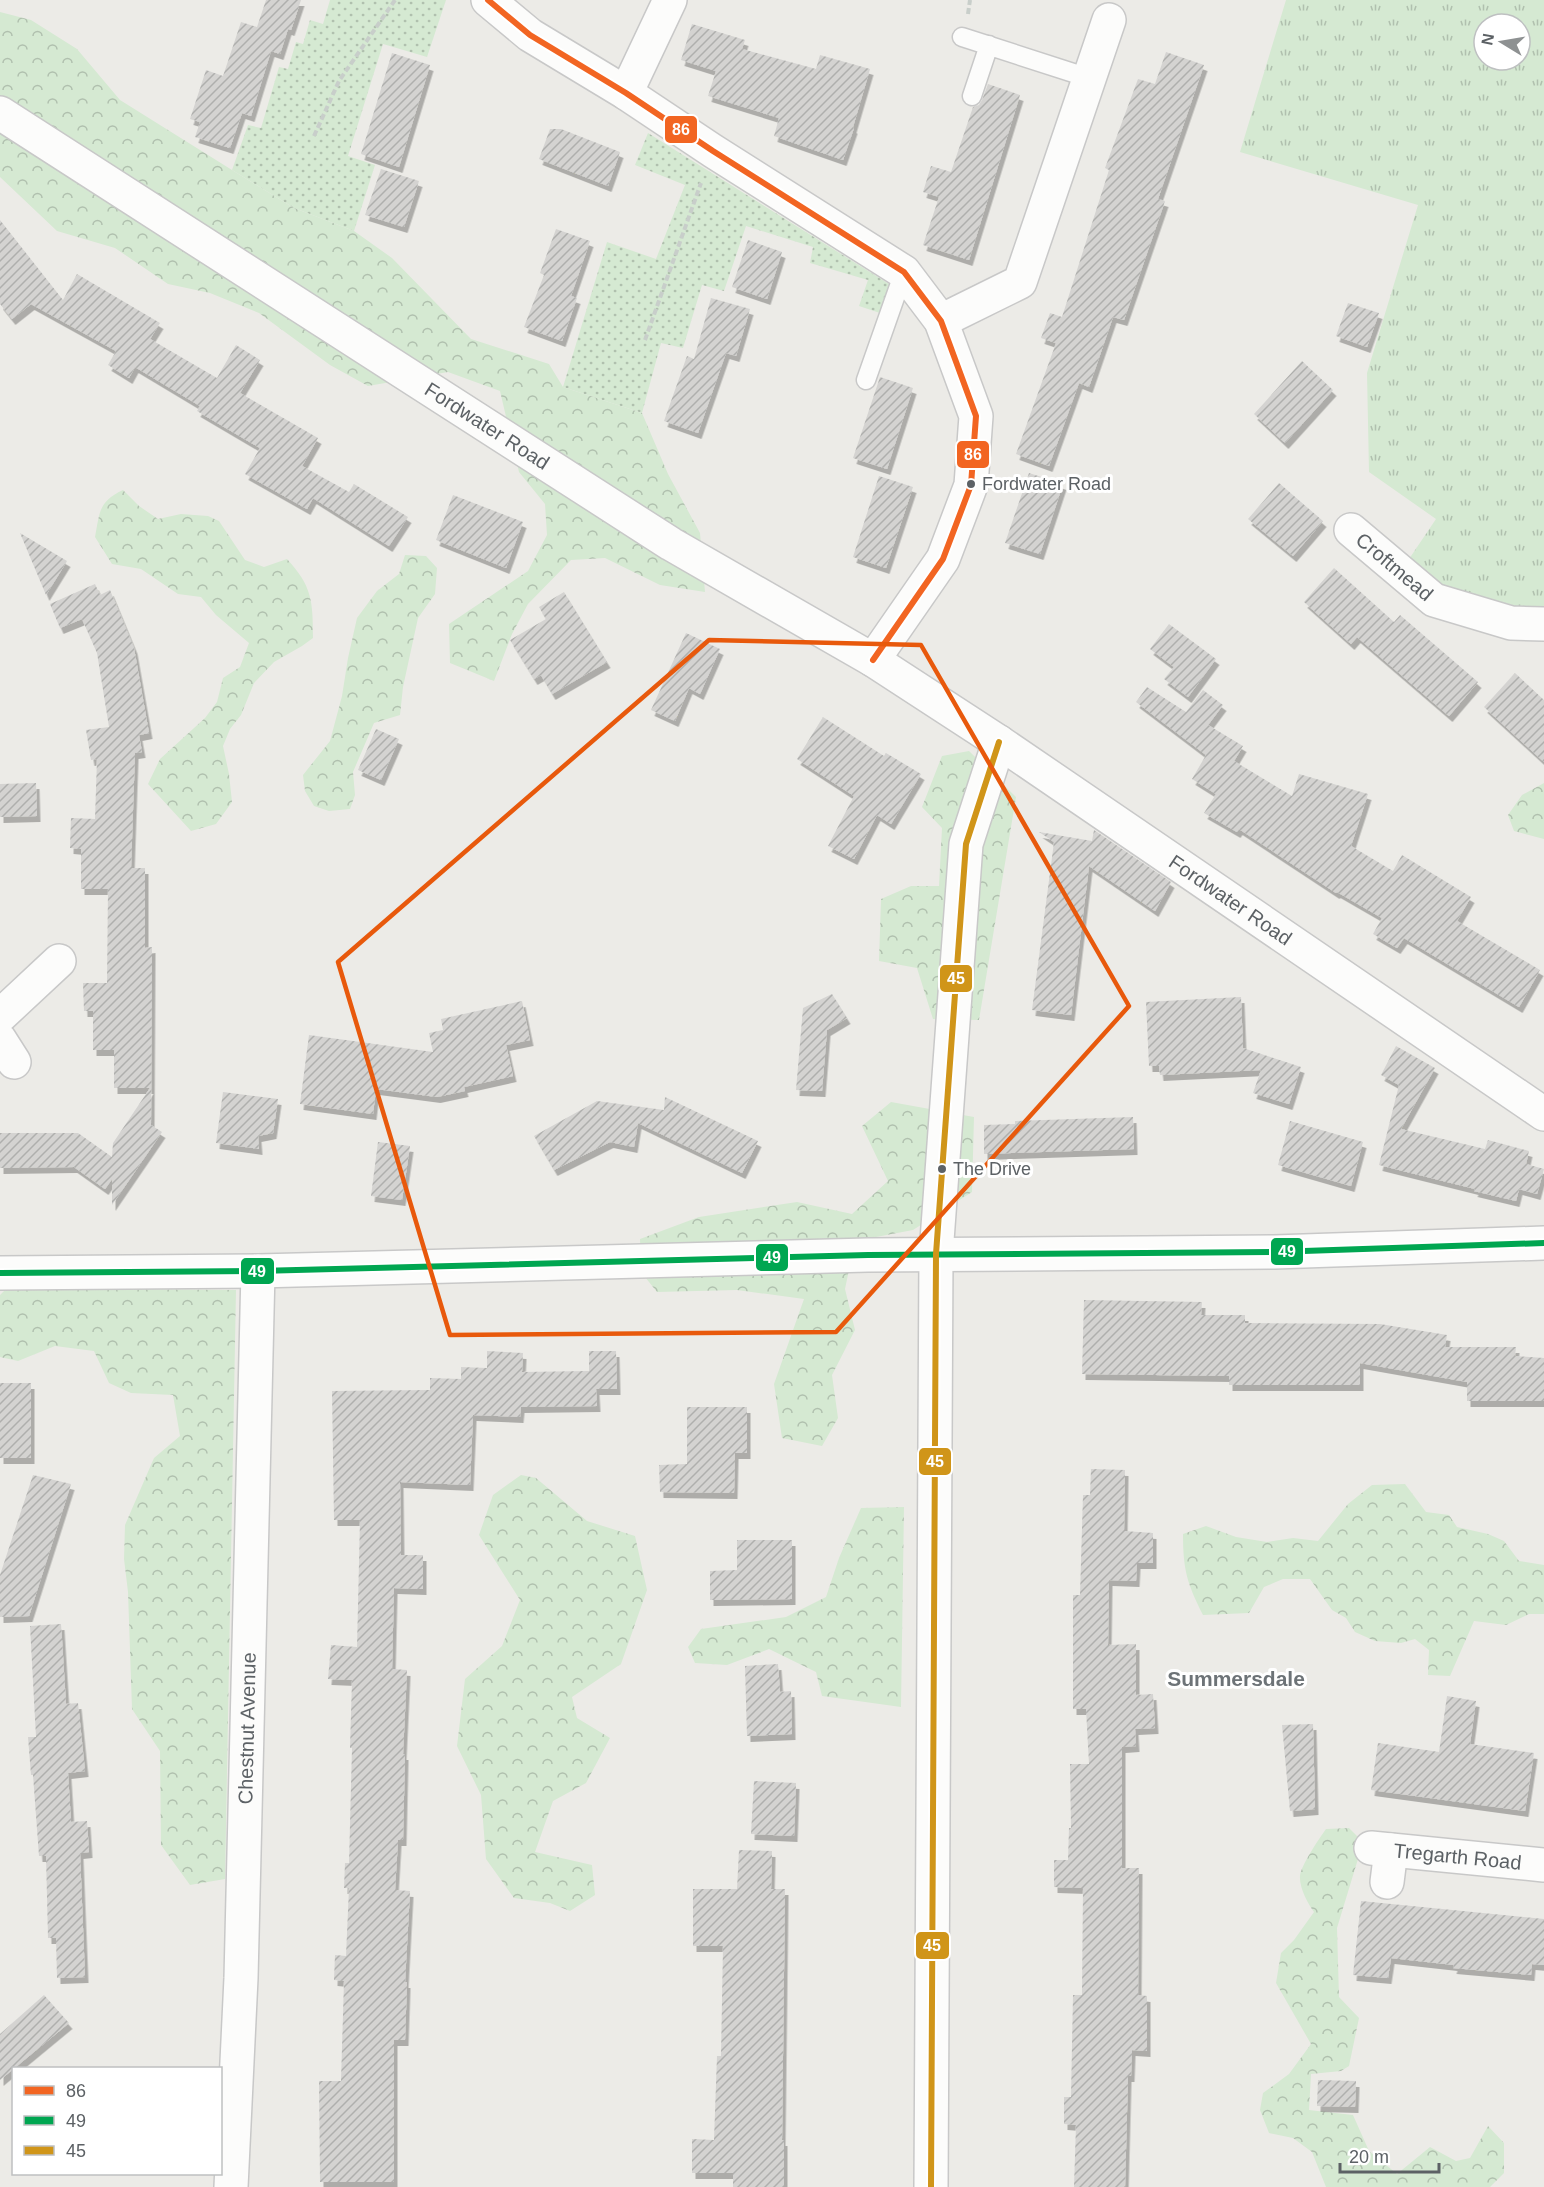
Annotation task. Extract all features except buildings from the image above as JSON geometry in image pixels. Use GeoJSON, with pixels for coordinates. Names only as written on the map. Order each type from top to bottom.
{"type":"FeatureCollection","features":[{"type":"Feature","properties":{"kind":"street"},"geometry":{"type":"LineString","coordinates":[[489,0],[530,35],[626,93],[904,272],[941,321],[976,416],[971,485],[943,559],[873,660]]}},
{"type":"Feature","properties":{"kind":"street"},"geometry":{"type":"LineString","coordinates":[[626,93],[670,0]]}},
{"type":"Feature","properties":{"kind":"street"},"geometry":{"type":"LineString","coordinates":[[941,321],[1020,282],[1109,20]]}},
{"type":"Feature","properties":{"kind":"street","name":"Fordwater Road"},"geometry":{"type":"LineString","coordinates":[[0,113],[671,544],[873,660],[999,742],[1544,1114]]}},
{"type":"Feature","properties":{"kind":"street","name":"Croftmead"},"geometry":{"type":"LineString","coordinates":[[1351,530],[1434,600],[1511,622],[1544,624]]}},
{"type":"Feature","properties":{"kind":"street"},"geometry":{"type":"LineString","coordinates":[[931,2187],[936,1254],[966,844],[999,742]]}},
{"type":"Feature","properties":{"kind":"street"},"geometry":{"type":"LineString","coordinates":[[0,1016],[59,961]]}},
{"type":"Feature","properties":{"kind":"street"},"geometry":{"type":"LineString","coordinates":[[0,1273],[258,1271],[936,1254],[1274,1251],[1544,1243]]}},
{"type":"Feature","properties":{"kind":"street","name":"Chestnut Avenue"},"geometry":{"type":"LineString","coordinates":[[231,2187],[241,1978],[258,1271]]}},
{"type":"Feature","properties":{"kind":"street","name":"Tregarth Road"},"geometry":{"type":"LineString","coordinates":[[1387,1882],[1381,1849],[1544,1865]]}},
{"type":"Feature","properties":{"kind":"lane"},"geometry":{"type":"LineString","coordinates":[[962,37],[1089,78]]}},
{"type":"Feature","properties":{"kind":"lane"},"geometry":{"type":"LineString","coordinates":[[972,96],[989,45]]}},
{"type":"Feature","properties":{"kind":"lane"},"geometry":{"type":"LineString","coordinates":[[866,380],[904,272]]}},
{"type":"Feature","properties":{"kind":"path"},"geometry":{"type":"LineString","coordinates":[[314,136],[339,81],[394,0]]}},
{"type":"Feature","properties":{"kind":"path"},"geometry":{"type":"LineString","coordinates":[[645,340],[713,151]]}},
{"type":"Feature","properties":{"kind":"highlighted area"},"geometry":{"type":"Polygon","coordinates":[[[709,640],[921,645],[1129,1006],[836,1332],[450,1335],[338,962],[709,640]]]}},
{"type":"Feature","properties":{"kind":"green space"},"geometry":{"type":"Polygon","coordinates":[[[330,0],[446,0],[427,57],[383,44],[348,156],[375,165],[354,231],[294,208],[232,170],[248,125],[261,128],[279,67],[288,69],[296,42],[303,44],[310,20],[323,24],[330,0]]]}},
{"type":"Feature","properties":{"kind":"green space"},"geometry":{"type":"Polygon","coordinates":[[[1286,0],[1544,0],[1544,608],[1519,607],[1439,587],[1407,562],[1436,519],[1369,472],[1367,373],[1418,205],[1240,152],[1286,0]]]}},
{"type":"Feature","properties":{"kind":"green space"},"geometry":{"type":"Polygon","coordinates":[[[0,12],[31,20],[77,49],[120,100],[232,170],[294,208],[354,231],[392,258],[471,339],[549,364],[563,387],[642,413],[668,474],[700,533],[705,592],[660,585],[605,558],[571,560],[528,604],[512,634],[494,681],[450,663],[449,624],[528,571],[547,535],[545,504],[519,472],[500,391],[448,372],[368,386],[330,365],[259,313],[210,293],[168,284],[115,248],[57,231],[0,177],[0,12]]]}},
{"type":"Feature","properties":{"kind":"green space"},"geometry":{"type":"Polygon","coordinates":[[[648,133],[889,284],[880,313],[859,306],[868,280],[810,263],[813,247],[746,226],[724,291],[702,285],[683,348],[661,343],[642,413],[563,387],[607,242],[656,259],[685,185],[635,165],[648,133]]]}},
{"type":"Feature","properties":{"kind":"green space"},"geometry":{"type":"Polygon","coordinates":[[[123,490],[139,506],[158,519],[181,514],[208,516],[219,521],[245,560],[264,567],[287,559],[302,578],[311,604],[313,638],[274,662],[254,683],[241,715],[230,729],[223,746],[232,802],[216,824],[191,831],[148,784],[160,759],[205,718],[217,702],[223,678],[240,667],[249,643],[216,615],[201,597],[178,594],[141,569],[112,564],[95,537],[101,509],[109,499],[123,490]]]}},
{"type":"Feature","properties":{"kind":"green space"},"geometry":{"type":"Polygon","coordinates":[[[405,555],[426,556],[437,568],[435,594],[418,618],[403,687],[400,715],[374,723],[353,772],[355,795],[350,809],[329,811],[314,806],[305,791],[303,775],[330,741],[342,696],[357,618],[377,591],[399,574],[405,555]]]}},
{"type":"Feature","properties":{"kind":"green space"},"geometry":{"type":"Polygon","coordinates":[[[969,751],[1016,797],[979,1020],[933,1019],[917,968],[879,961],[881,899],[911,886],[939,886],[942,828],[922,807],[942,756],[969,751]]]}},
{"type":"Feature","properties":{"kind":"green space"},"geometry":{"type":"Polygon","coordinates":[[[1544,783],[1544,839],[1514,831],[1508,815],[1522,795],[1544,783]]]}},
{"type":"Feature","properties":{"kind":"green space"},"geometry":{"type":"Polygon","coordinates":[[[891,1102],[974,1117],[972,1192],[913,1230],[855,1241],[845,1289],[855,1330],[832,1375],[838,1418],[822,1446],[782,1438],[774,1384],[804,1299],[737,1290],[657,1292],[641,1272],[640,1239],[699,1217],[797,1202],[852,1214],[888,1181],[862,1126],[891,1102]]]}},
{"type":"Feature","properties":{"kind":"green space"},"geometry":{"type":"Polygon","coordinates":[[[7,1288],[236,1290],[225,1879],[190,1885],[161,1845],[160,1751],[132,1709],[128,1592],[124,1559],[125,1525],[154,1458],[180,1436],[173,1395],[131,1393],[109,1383],[94,1351],[55,1346],[18,1361],[0,1357],[0,1295],[7,1288]]]}},
{"type":"Feature","properties":{"kind":"green space"},"geometry":{"type":"Polygon","coordinates":[[[521,1475],[536,1478],[587,1521],[635,1536],[647,1590],[621,1664],[572,1697],[577,1718],[610,1738],[586,1783],[553,1801],[535,1852],[592,1865],[595,1895],[570,1911],[550,1903],[514,1898],[486,1859],[481,1795],[457,1746],[465,1679],[502,1646],[520,1600],[479,1535],[493,1495],[521,1475]]]}},
{"type":"Feature","properties":{"kind":"green space"},"geometry":{"type":"Polygon","coordinates":[[[1405,1484],[1426,1512],[1449,1515],[1457,1527],[1488,1534],[1504,1541],[1519,1561],[1544,1565],[1544,1614],[1529,1614],[1506,1625],[1474,1621],[1450,1676],[1428,1675],[1429,1650],[1415,1639],[1401,1643],[1375,1641],[1355,1632],[1346,1618],[1332,1610],[1310,1579],[1283,1579],[1264,1587],[1249,1613],[1203,1615],[1187,1576],[1183,1534],[1206,1526],[1236,1537],[1267,1542],[1293,1538],[1318,1541],[1348,1504],[1372,1485],[1405,1484]]]}},
{"type":"Feature","properties":{"kind":"green space"},"geometry":{"type":"Polygon","coordinates":[[[904,1507],[901,1707],[822,1696],[816,1672],[769,1649],[727,1665],[695,1663],[688,1647],[701,1629],[786,1617],[826,1597],[839,1558],[861,1508],[904,1507]]]}},
{"type":"Feature","properties":{"kind":"green space"},"geometry":{"type":"Polygon","coordinates":[[[1349,1828],[1360,1839],[1358,1859],[1337,1928],[1339,1997],[1359,2018],[1349,2066],[1341,2071],[1311,2074],[1309,2110],[1353,2115],[1369,2151],[1397,2174],[1430,2147],[1456,2161],[1470,2158],[1488,2126],[1504,2143],[1504,2173],[1490,2187],[1326,2187],[1312,2152],[1293,2138],[1269,2133],[1260,2110],[1263,2093],[1289,2074],[1311,2044],[1276,1983],[1281,1953],[1294,1940],[1314,1912],[1302,1890],[1301,1871],[1326,1829],[1349,1828]]]}},
{"type":"Feature","properties":{"kind":"transit line","name":"86"},"geometry":{"type":"LineString","coordinates":[[488,0],[530,35],[626,93],[904,272],[941,321],[976,416],[971,485],[943,559],[873,660]]}},
{"type":"Feature","properties":{"kind":"transit line","name":"45"},"geometry":{"type":"LineString","coordinates":[[931,2187],[936,1254],[966,844],[999,742]]}},
{"type":"Feature","properties":{"kind":"transit line","name":"49"},"geometry":{"type":"LineString","coordinates":[[0,1273],[258,1271],[868,1255],[1274,1252],[1544,1243]]}},
{"type":"Feature","properties":{"kind":"place","name":"Fordwater Road"},"geometry":{"type":"Point","coordinates":[971,484]}},
{"type":"Feature","properties":{"kind":"place","name":"The Drive"},"geometry":{"type":"Point","coordinates":[942,1169]}},
{"type":"Feature","properties":{"kind":"district","name":"Summersdale"},"geometry":{"type":"Point","coordinates":[1236,1678]}}]}
